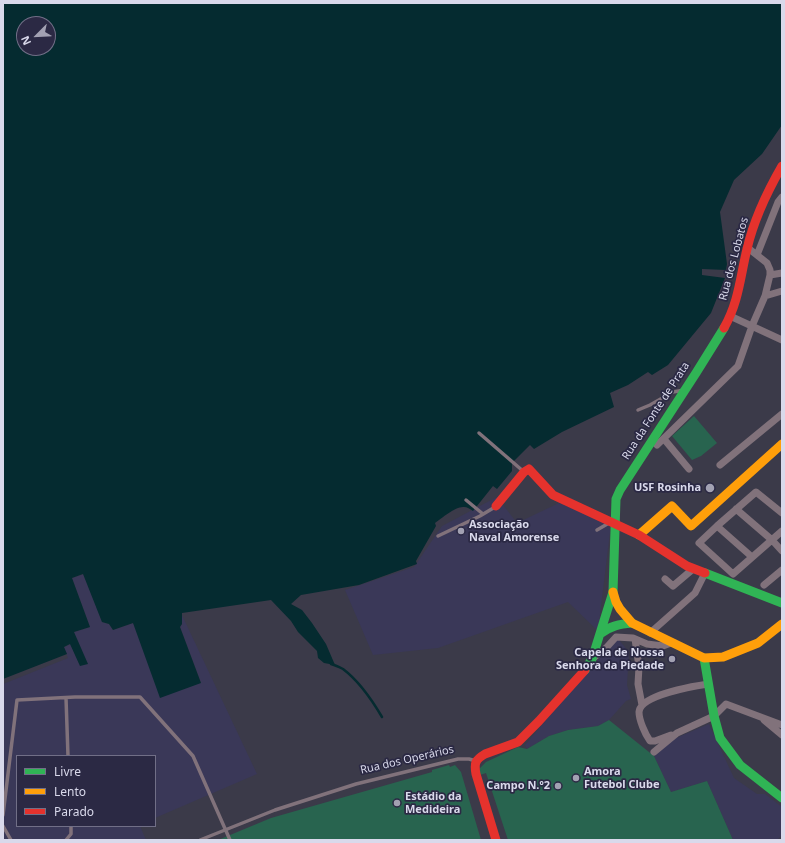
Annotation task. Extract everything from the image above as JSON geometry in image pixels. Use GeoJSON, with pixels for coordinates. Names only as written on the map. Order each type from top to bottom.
{"type":"FeatureCollection","features":[{"type":"Feature","properties":{"kind":"street","name":"Rua dos Lobatos"},"geometry":{"type":"LineString","coordinates":[[730,316],[740,288],[754,226],[774,179],[782,166]]}},
{"type":"Feature","properties":{"kind":"street","name":"Rua dos Lobatos"},"geometry":{"type":"LineString","coordinates":[[757,255],[778,202],[782,197]]}},
{"type":"Feature","properties":{"kind":"street"},"geometry":{"type":"LineString","coordinates":[[652,440],[657,446],[738,366],[752,326],[765,296],[770,276],[770,270],[767,263],[748,248]]}},
{"type":"Feature","properties":{"kind":"street"},"geometry":{"type":"LineString","coordinates":[[770,276],[782,273]]}},
{"type":"Feature","properties":{"kind":"street"},"geometry":{"type":"LineString","coordinates":[[765,296],[782,291]]}},
{"type":"Feature","properties":{"kind":"street"},"geometry":{"type":"LineString","coordinates":[[730,316],[782,340]]}},
{"type":"Feature","properties":{"kind":"street","name":"Rua da Fonte de Prata"},"geometry":{"type":"LineString","coordinates":[[613,522],[616,499],[620,490],[685,390],[730,316]]}},
{"type":"Feature","properties":{"kind":"street"},"geometry":{"type":"LineString","coordinates":[[720,465],[782,414]]}},
{"type":"Feature","properties":{"kind":"street"},"geometry":{"type":"LineString","coordinates":[[664,438],[689,469]]}},
{"type":"Feature","properties":{"kind":"street"},"geometry":{"type":"LineString","coordinates":[[639,535],[672,506],[691,526],[782,444]]}},
{"type":"Feature","properties":{"kind":"street"},"geometry":{"type":"LineString","coordinates":[[496,506],[524,472],[529,469],[553,495],[639,535],[687,566],[781,601]]}},
{"type":"Feature","properties":{"kind":"street"},"geometry":{"type":"LineString","coordinates":[[782,513],[756,492],[699,543],[733,574],[782,531]]}},
{"type":"Feature","properties":{"kind":"street"},"geometry":{"type":"LineString","coordinates":[[736,509],[772,540],[782,551]]}},
{"type":"Feature","properties":{"kind":"street"},"geometry":{"type":"LineString","coordinates":[[613,522],[613,592],[618,607],[632,623],[704,658],[723,657],[758,643],[782,624]]}},
{"type":"Feature","properties":{"kind":"street"},"geometry":{"type":"LineString","coordinates":[[717,526],[752,557]]}},
{"type":"Feature","properties":{"kind":"street"},"geometry":{"type":"LineString","coordinates":[[665,579],[672,586],[693,568]]}},
{"type":"Feature","properties":{"kind":"street"},"geometry":{"type":"LineString","coordinates":[[764,585],[782,570]]}},
{"type":"Feature","properties":{"kind":"street"},"geometry":{"type":"LineString","coordinates":[[650,632],[695,593],[705,573]]}},
{"type":"Feature","properties":{"kind":"street"},"geometry":{"type":"LineString","coordinates":[[496,840],[476,774],[476,761],[485,754],[518,742],[583,673],[592,659],[613,592]]}},
{"type":"Feature","properties":{"kind":"street"},"geometry":{"type":"LineString","coordinates":[[600,634],[606,628],[620,624],[632,623]]}},
{"type":"Feature","properties":{"kind":"street"},"geometry":{"type":"LineString","coordinates":[[592,659],[606,648],[616,637],[633,638],[647,644],[663,646],[671,642]]}},
{"type":"Feature","properties":{"kind":"street"},"geometry":{"type":"LineString","coordinates":[[635,639],[639,667],[638,684],[642,705]]}},
{"type":"Feature","properties":{"kind":"street"},"geometry":{"type":"LineString","coordinates":[[704,658],[714,716],[720,738],[740,765],[782,798]]}},
{"type":"Feature","properties":{"kind":"street"},"geometry":{"type":"LineString","coordinates":[[708,684],[662,694],[642,705],[639,711],[645,734],[650,741],[676,733],[714,716],[726,704],[782,725]]}},
{"type":"Feature","properties":{"kind":"street"},"geometry":{"type":"LineString","coordinates":[[759,716],[782,735]]}},
{"type":"Feature","properties":{"kind":"street"},"geometry":{"type":"LineString","coordinates":[[654,752],[676,733]]}},
{"type":"Feature","properties":{"kind":"lane"},"geometry":{"type":"LineString","coordinates":[[638,410],[672,392],[685,390]]}},
{"type":"Feature","properties":{"kind":"lane"},"geometry":{"type":"LineString","coordinates":[[479,433],[524,472]]}},
{"type":"Feature","properties":{"kind":"lane"},"geometry":{"type":"LineString","coordinates":[[466,500],[483,514]]}},
{"type":"Feature","properties":{"kind":"lane"},"geometry":{"type":"LineString","coordinates":[[438,536],[496,506]]}},
{"type":"Feature","properties":{"kind":"lane"},"geometry":{"type":"LineString","coordinates":[[597,530],[613,522]]}},
{"type":"Feature","properties":{"kind":"lane"},"geometry":{"type":"LineString","coordinates":[[3,815],[16,700],[140,697],[193,756],[230,840]]}},
{"type":"Feature","properties":{"kind":"lane"},"geometry":{"type":"LineString","coordinates":[[66,698],[68,755]]}},
{"type":"Feature","properties":{"kind":"lane","name":"Rua dos Operários"},"geometry":{"type":"LineString","coordinates":[[200,840],[275,810],[356,784],[458,759],[469,759],[476,761]]}},
{"type":"Feature","properties":{"kind":"lane"},"geometry":{"type":"LineString","coordinates":[[3,826],[11,840]]}},
{"type":"Feature","properties":{"kind":"lane"},"geometry":{"type":"LineString","coordinates":[[66,840],[71,834],[71,827]]}},
{"type":"Feature","properties":{"kind":"shaded area"},"geometry":{"type":"Polygon","coordinates":[[[3,3],[782,3],[782,125],[762,154],[734,180],[720,212],[727,264],[726,270],[702,269],[702,275],[725,278],[711,313],[668,365],[652,375],[648,372],[628,385],[610,393],[614,407],[562,432],[534,449],[530,445],[512,463],[512,471],[497,489],[493,486],[473,511],[466,507],[457,508],[435,523],[436,526],[416,561],[417,564],[359,585],[301,595],[291,604],[302,610],[312,623],[326,644],[335,665],[324,663],[318,658],[317,651],[298,632],[291,621],[271,600],[182,613],[182,624],[180,627],[201,683],[160,698],[133,623],[113,630],[109,624],[102,622],[83,574],[72,578],[90,627],[74,632],[88,664],[80,666],[70,644],[64,647],[67,654],[3,679],[3,3]]]}},
{"type":"Feature","properties":{"kind":"shaded area"},"geometry":{"type":"Polygon","coordinates":[[[497,497],[517,523],[559,503],[611,524],[598,631],[568,602],[438,648],[373,655],[345,590],[414,567],[442,526],[497,497]]]}},
{"type":"Feature","properties":{"kind":"shaded area"},"geometry":{"type":"Polygon","coordinates":[[[84,574],[102,622],[109,624],[113,630],[133,623],[201,683],[180,627],[182,624],[181,613],[257,774],[156,818],[156,755],[16,755],[16,827],[140,827],[146,840],[3,840],[3,684],[68,658],[64,647],[71,644],[80,666],[74,632],[90,627],[72,578],[84,574]]]}},
{"type":"Feature","properties":{"kind":"shaded area"},"geometry":{"type":"Polygon","coordinates":[[[615,640],[619,640],[629,652],[627,685],[631,699],[626,701],[609,720],[598,726],[568,730],[549,736],[527,749],[525,745],[615,640]]]}},
{"type":"Feature","properties":{"kind":"shaded area"},"geometry":{"type":"Polygon","coordinates":[[[709,724],[734,778],[757,794],[765,794],[782,807],[782,835],[777,840],[733,840],[707,781],[671,792],[654,756],[676,738],[709,724]]]}},
{"type":"Feature","properties":{"kind":"green space"},"geometry":{"type":"Polygon","coordinates":[[[694,416],[717,443],[701,456],[692,460],[672,436],[694,416]]]}},
{"type":"Feature","properties":{"kind":"green space","name":"Amora Futebol Clube"},"geometry":{"type":"Polygon","coordinates":[[[609,720],[654,756],[671,792],[707,781],[733,840],[508,840],[486,773],[480,775],[480,768],[486,762],[518,747],[527,749],[549,736],[568,730],[598,726],[609,720]]]}},
{"type":"Feature","properties":{"kind":"green space","name":"Estádio da Medideira"},"geometry":{"type":"Polygon","coordinates":[[[449,765],[450,767],[455,765],[461,772],[481,840],[218,840],[271,818],[432,772],[432,770],[449,765]]]}},
{"type":"Feature","properties":{"kind":"waterway"},"geometry":{"type":"LineString","coordinates":[[331,664],[343,669],[360,685],[382,717]]}},
{"type":"Feature","properties":{"kind":"traffic: fast"},"geometry":{"type":"LineString","coordinates":[[585,670],[592,659],[613,592],[616,499],[620,490],[724,328]]}},
{"type":"Feature","properties":{"kind":"traffic: fast"},"geometry":{"type":"LineString","coordinates":[[705,573],[782,603]]}},
{"type":"Feature","properties":{"kind":"traffic: fast"},"geometry":{"type":"LineString","coordinates":[[600,634],[615,626],[632,623]]}},
{"type":"Feature","properties":{"kind":"traffic: fast"},"geometry":{"type":"LineString","coordinates":[[704,658],[714,716],[720,738],[740,765],[782,798]]}},
{"type":"Feature","properties":{"kind":"traffic: slow"},"geometry":{"type":"LineString","coordinates":[[639,535],[672,506],[691,526],[782,444]]}},
{"type":"Feature","properties":{"kind":"traffic: slow"},"geometry":{"type":"LineString","coordinates":[[613,592],[620,609],[632,623],[704,658],[723,657],[758,643],[782,624]]}},
{"type":"Feature","properties":{"kind":"traffic: jam"},"geometry":{"type":"LineString","coordinates":[[724,328],[736,299],[753,227],[766,196],[782,166]]}},
{"type":"Feature","properties":{"kind":"traffic: jam"},"geometry":{"type":"LineString","coordinates":[[496,506],[524,472],[529,469],[553,495],[639,535],[687,566],[705,573]]}},
{"type":"Feature","properties":{"kind":"traffic: jam"},"geometry":{"type":"LineString","coordinates":[[496,840],[476,774],[476,762],[485,754],[518,742],[585,670]]}},
{"type":"Feature","properties":{"kind":"place","name":"USF Rosinha"},"geometry":{"type":"Point","coordinates":[710,488]}},
{"type":"Feature","properties":{"kind":"place","name":"Associação Naval Amorense"},"geometry":{"type":"Point","coordinates":[461,531]}},
{"type":"Feature","properties":{"kind":"place","name":"Capela de Nossa Senhora da Piedade"},"geometry":{"type":"Point","coordinates":[672,659]}},
{"type":"Feature","properties":{"kind":"place","name":"Amora Futebol Clube"},"geometry":{"type":"Point","coordinates":[576,778]}},
{"type":"Feature","properties":{"kind":"place","name":"Campo N.º2"},"geometry":{"type":"Point","coordinates":[558,786]}},
{"type":"Feature","properties":{"kind":"place","name":"Estádio da Medideira"},"geometry":{"type":"Point","coordinates":[397,803]}}]}
